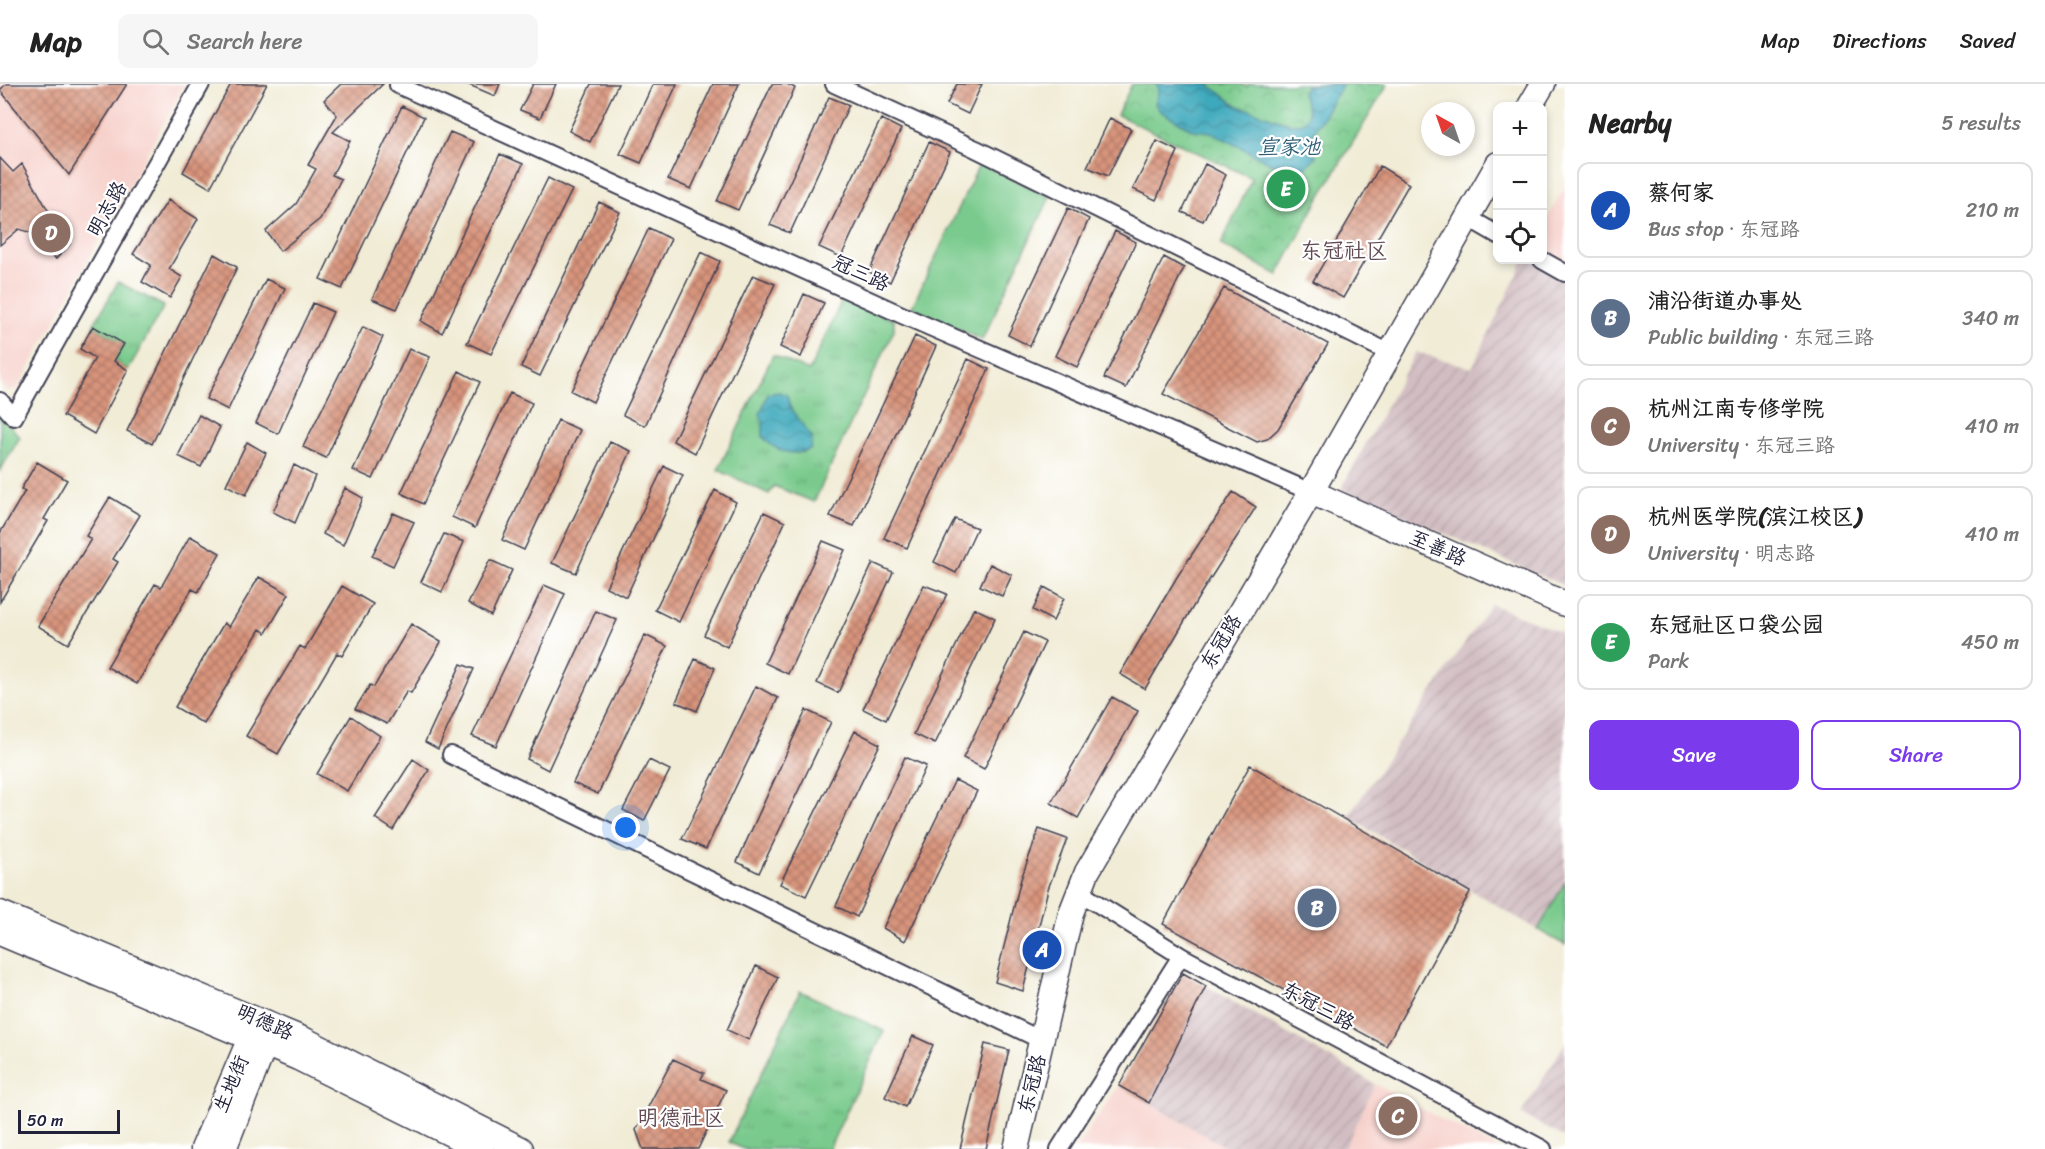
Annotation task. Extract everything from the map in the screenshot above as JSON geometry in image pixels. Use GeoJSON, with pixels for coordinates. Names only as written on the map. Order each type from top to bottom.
{"type":"FeatureCollection","features":[{"type":"Feature","properties":{"kind":"street","name":"明志路"},"geometry":{"type":"LineString","coordinates":[[0,400],[14,417],[201,84]]}},
{"type":"Feature","properties":{"kind":"street"},"geometry":{"type":"LineString","coordinates":[[834,84],[976,150],[1390,353]]}},
{"type":"Feature","properties":{"kind":"street"},"geometry":{"type":"LineString","coordinates":[[1532,102],[1543,84]]}},
{"type":"Feature","properties":{"kind":"street","name":"冠三路"},"geometry":{"type":"LineString","coordinates":[[398,85],[902,315],[1311,492]]}},
{"type":"Feature","properties":{"kind":"street","name":"东冠路"},"geometry":{"type":"LineString","coordinates":[[1016,1149],[1071,913],[1086,872],[1176,716],[1311,492],[1493,171]]}},
{"type":"Feature","properties":{"kind":"street"},"geometry":{"type":"LineString","coordinates":[[1467,217],[1493,232]]}},
{"type":"Feature","properties":{"kind":"street"},"geometry":{"type":"LineString","coordinates":[[1547,263],[1565,273]]}},
{"type":"Feature","properties":{"kind":"street","name":"至善路"},"geometry":{"type":"LineString","coordinates":[[1311,492],[1565,604]]}},
{"type":"Feature","properties":{"kind":"street"},"geometry":{"type":"LineString","coordinates":[[451,755],[1043,1041]]}},
{"type":"Feature","properties":{"kind":"street","name":"东冠三路"},"geometry":{"type":"LineString","coordinates":[[1079,892],[1181,956],[1543,1149]]}},
{"type":"Feature","properties":{"kind":"street","name":"明德路"},"geometry":{"type":"LineString","coordinates":[[0,913],[261,1032],[481,1149]]}},
{"type":"Feature","properties":{"kind":"street","name":"明德路"},"geometry":{"type":"LineString","coordinates":[[0,933],[261,1032],[351,1062],[521,1149]]}},
{"type":"Feature","properties":{"kind":"street"},"geometry":{"type":"LineString","coordinates":[[1059,1149],[1181,956]]}},
{"type":"Feature","properties":{"kind":"street","name":"生地街"},"geometry":{"type":"LineString","coordinates":[[203,1149],[261,1032]]}},
{"type":"Feature","properties":{"kind":"street","name":"生地街"},"geometry":{"type":"LineString","coordinates":[[224,1149],[261,1032]]}},
{"type":"Feature","properties":{"kind":"shaded area"},"geometry":{"type":"Polygon","coordinates":[[[0,84],[185,84],[18,388],[7,391],[0,383],[0,84]]]}},
{"type":"Feature","properties":{"kind":"shaded area"},"geometry":{"type":"Polygon","coordinates":[[[1565,187],[1565,268],[1547,260],[1547,219],[1565,187]]]}},
{"type":"Feature","properties":{"kind":"shaded area"},"geometry":{"type":"Polygon","coordinates":[[[1547,263],[1565,273],[1565,586],[1341,489],[1416,352],[1472,368],[1522,264],[1547,263]]]}},
{"type":"Feature","properties":{"kind":"shaded area"},"geometry":{"type":"Polygon","coordinates":[[[1491,604],[1565,634],[1565,882],[1538,930],[1348,817],[1491,604]]]}},
{"type":"Feature","properties":{"kind":"shaded area"},"geometry":{"type":"Polygon","coordinates":[[[1206,986],[1375,1084],[1344,1149],[1229,1149],[1149,1103],[1206,986]]]}},
{"type":"Feature","properties":{"kind":"shaded area"},"geometry":{"type":"Polygon","coordinates":[[[1565,1043],[1565,1138],[1521,1114],[1565,1043]]]}},
{"type":"Feature","properties":{"kind":"shaded area"},"geometry":{"type":"Polygon","coordinates":[[[1375,1084],[1498,1149],[1344,1149],[1375,1084]]]}},
{"type":"Feature","properties":{"kind":"shaded area"},"geometry":{"type":"Polygon","coordinates":[[[1119,1086],[1229,1149],[1075,1149],[1119,1086]]]}},
{"type":"Feature","properties":{"kind":"green space"},"geometry":{"type":"Polygon","coordinates":[[[1132,84],[1241,84],[1247,87],[1249,84],[1388,84],[1318,200],[1278,275],[1221,245],[1252,178],[1117,115],[1132,84]]]}},
{"type":"Feature","properties":{"kind":"green space"},"geometry":{"type":"Polygon","coordinates":[[[980,163],[1050,197],[982,340],[912,307],[980,163]]]}},
{"type":"Feature","properties":{"kind":"green space"},"geometry":{"type":"Polygon","coordinates":[[[118,282],[164,306],[128,370],[114,361],[124,344],[93,326],[118,282]]]}},
{"type":"Feature","properties":{"kind":"green space"},"geometry":{"type":"Polygon","coordinates":[[[843,298],[894,320],[894,330],[814,502],[774,486],[769,494],[718,470],[773,355],[809,371],[843,298]]]}},
{"type":"Feature","properties":{"kind":"green space"},"geometry":{"type":"Polygon","coordinates":[[[0,414],[20,437],[0,471],[0,414]]]}},
{"type":"Feature","properties":{"kind":"green space"},"geometry":{"type":"Polygon","coordinates":[[[1565,882],[1565,945],[1538,930],[1565,882]]]}},
{"type":"Feature","properties":{"kind":"green space"},"geometry":{"type":"Polygon","coordinates":[[[800,991],[884,1031],[829,1149],[743,1149],[729,1142],[800,991]]]}},
{"type":"Feature","properties":{"kind":"water","name":"宣家池"},"geometry":{"type":"Polygon","coordinates":[[[1157,84],[1208,84],[1236,105],[1291,124],[1301,124],[1308,114],[1302,94],[1305,86],[1343,84],[1312,135],[1316,156],[1298,177],[1211,132],[1193,130],[1160,111],[1155,104],[1158,94],[1157,84]]]}},
{"type":"Feature","properties":{"kind":"water"},"geometry":{"type":"Polygon","coordinates":[[[779,392],[787,395],[790,407],[812,438],[811,449],[797,453],[785,452],[773,446],[763,437],[763,422],[760,414],[768,394],[779,392]]]}},
{"type":"Feature","properties":{"kind":"building"},"geometry":{"type":"Polygon","coordinates":[[[6,84],[127,84],[69,175],[0,90],[6,84]]]}},
{"type":"Feature","properties":{"kind":"building"},"geometry":{"type":"Polygon","coordinates":[[[231,84],[267,84],[210,188],[183,172],[231,84]]]}},
{"type":"Feature","properties":{"kind":"building"},"geometry":{"type":"Polygon","coordinates":[[[341,84],[383,84],[333,132],[350,141],[332,175],[341,179],[320,219],[280,251],[266,231],[296,204],[316,169],[308,165],[337,115],[324,100],[341,84]]]}},
{"type":"Feature","properties":{"kind":"building"},"geometry":{"type":"Polygon","coordinates":[[[467,84],[500,84],[495,96],[467,84]]]}},
{"type":"Feature","properties":{"kind":"building"},"geometry":{"type":"Polygon","coordinates":[[[533,84],[556,84],[540,118],[520,110],[533,84]]]}},
{"type":"Feature","properties":{"kind":"building"},"geometry":{"type":"Polygon","coordinates":[[[591,84],[618,84],[590,142],[569,131],[591,84]]]}},
{"type":"Feature","properties":{"kind":"building"},"geometry":{"type":"Polygon","coordinates":[[[653,84],[677,84],[641,163],[620,154],[653,84]]]}},
{"type":"Feature","properties":{"kind":"building"},"geometry":{"type":"Polygon","coordinates":[[[713,84],[739,84],[691,189],[668,179],[713,84]]]}},
{"type":"Feature","properties":{"kind":"building"},"geometry":{"type":"Polygon","coordinates":[[[772,84],[787,84],[795,88],[738,210],[717,201],[772,84]]]}},
{"type":"Feature","properties":{"kind":"building"},"geometry":{"type":"Polygon","coordinates":[[[957,84],[982,84],[968,114],[947,104],[957,84]]]}},
{"type":"Feature","properties":{"kind":"building"},"geometry":{"type":"Polygon","coordinates":[[[829,97],[849,105],[790,233],[770,225],[829,97]]]}},
{"type":"Feature","properties":{"kind":"building"},"geometry":{"type":"Polygon","coordinates":[[[402,106],[424,117],[342,289],[320,279],[402,106]]]}},
{"type":"Feature","properties":{"kind":"building"},"geometry":{"type":"Polygon","coordinates":[[[1110,118],[1131,129],[1108,176],[1087,167],[1110,118]]]}},
{"type":"Feature","properties":{"kind":"building"},"geometry":{"type":"Polygon","coordinates":[[[881,119],[901,129],[841,257],[819,247],[881,119]]]}},
{"type":"Feature","properties":{"kind":"building"},"geometry":{"type":"Polygon","coordinates":[[[450,132],[474,142],[397,309],[372,299],[450,132]]]}},
{"type":"Feature","properties":{"kind":"building"},"geometry":{"type":"Polygon","coordinates":[[[1157,141],[1178,151],[1156,200],[1133,189],[1157,141]]]}},
{"type":"Feature","properties":{"kind":"building"},"geometry":{"type":"Polygon","coordinates":[[[929,142],[950,152],[890,282],[869,272],[929,142]]]}},
{"type":"Feature","properties":{"kind":"building"},"geometry":{"type":"Polygon","coordinates":[[[500,154],[523,164],[442,333],[421,321],[500,154]]]}},
{"type":"Feature","properties":{"kind":"building"},"geometry":{"type":"Polygon","coordinates":[[[0,158],[13,172],[22,164],[62,235],[70,244],[56,259],[35,234],[19,229],[0,245],[0,158]]]}},
{"type":"Feature","properties":{"kind":"building"},"geometry":{"type":"Polygon","coordinates":[[[1205,164],[1226,175],[1203,221],[1182,212],[1205,164]]]}},
{"type":"Feature","properties":{"kind":"building"},"geometry":{"type":"Polygon","coordinates":[[[1380,166],[1409,184],[1343,298],[1313,281],[1380,166]]]}},
{"type":"Feature","properties":{"kind":"building"},"geometry":{"type":"Polygon","coordinates":[[[548,178],[572,190],[491,354],[467,343],[548,178]]]}},
{"type":"Feature","properties":{"kind":"building"},"geometry":{"type":"Polygon","coordinates":[[[168,200],[198,219],[169,269],[182,277],[170,298],[142,282],[151,265],[133,254],[168,200]]]}},
{"type":"Feature","properties":{"kind":"building"},"geometry":{"type":"Polygon","coordinates":[[[599,202],[620,212],[540,376],[521,367],[599,202]]]}},
{"type":"Feature","properties":{"kind":"building"},"geometry":{"type":"Polygon","coordinates":[[[1068,208],[1089,219],[1030,346],[1008,335],[1068,208]]]}},
{"type":"Feature","properties":{"kind":"building"},"geometry":{"type":"Polygon","coordinates":[[[649,228],[671,239],[593,402],[571,391],[649,228]]]}},
{"type":"Feature","properties":{"kind":"building"},"geometry":{"type":"Polygon","coordinates":[[[1115,231],[1136,242],[1077,367],[1055,356],[1115,231]]]}},
{"type":"Feature","properties":{"kind":"building"},"geometry":{"type":"Polygon","coordinates":[[[701,252],[720,261],[645,426],[623,415],[701,252]]]}},
{"type":"Feature","properties":{"kind":"building"},"geometry":{"type":"Polygon","coordinates":[[[214,254],[237,267],[152,444],[127,431],[214,254]]]}},
{"type":"Feature","properties":{"kind":"building"},"geometry":{"type":"Polygon","coordinates":[[[1164,257],[1184,268],[1126,388],[1104,378],[1164,257]]]}},
{"type":"Feature","properties":{"kind":"building"},"geometry":{"type":"Polygon","coordinates":[[[753,275],[775,284],[695,453],[673,441],[753,275]]]}},
{"type":"Feature","properties":{"kind":"building"},"geometry":{"type":"Polygon","coordinates":[[[266,279],[285,288],[228,410],[206,399],[266,279]]]}},
{"type":"Feature","properties":{"kind":"building"},"geometry":{"type":"Polygon","coordinates":[[[1224,288],[1328,344],[1278,429],[1267,439],[1257,442],[1163,394],[1224,288]]]}},
{"type":"Feature","properties":{"kind":"building"},"geometry":{"type":"Polygon","coordinates":[[[804,294],[824,303],[801,357],[780,347],[804,294]]]}},
{"type":"Feature","properties":{"kind":"building"},"geometry":{"type":"Polygon","coordinates":[[[313,303],[333,312],[278,434],[256,423],[313,303]]]}},
{"type":"Feature","properties":{"kind":"building"},"geometry":{"type":"Polygon","coordinates":[[[93,326],[124,344],[114,361],[128,370],[94,434],[63,416],[95,358],[80,349],[93,326]]]}},
{"type":"Feature","properties":{"kind":"building"},"geometry":{"type":"Polygon","coordinates":[[[363,327],[383,337],[326,458],[303,447],[363,327]]]}},
{"type":"Feature","properties":{"kind":"building"},"geometry":{"type":"Polygon","coordinates":[[[915,336],[936,346],[854,526],[830,516],[915,336]]]}},
{"type":"Feature","properties":{"kind":"building"},"geometry":{"type":"Polygon","coordinates":[[[409,349],[430,357],[373,479],[353,470],[409,349]]]}},
{"type":"Feature","properties":{"kind":"building"},"geometry":{"type":"Polygon","coordinates":[[[968,359],[989,369],[907,548],[884,538],[968,359]]]}},
{"type":"Feature","properties":{"kind":"building"},"geometry":{"type":"Polygon","coordinates":[[[459,371],[480,382],[423,504],[401,493],[459,371]]]}},
{"type":"Feature","properties":{"kind":"building"},"geometry":{"type":"Polygon","coordinates":[[[510,393],[532,403],[475,528],[452,517],[510,393]]]}},
{"type":"Feature","properties":{"kind":"building"},"geometry":{"type":"Polygon","coordinates":[[[199,415],[220,427],[201,467],[178,456],[199,415]]]}},
{"type":"Feature","properties":{"kind":"building"},"geometry":{"type":"Polygon","coordinates":[[[558,420],[580,430],[524,550],[502,540],[558,420]]]}},
{"type":"Feature","properties":{"kind":"building"},"geometry":{"type":"Polygon","coordinates":[[[247,442],[266,453],[246,495],[226,485],[247,442]]]}},
{"type":"Feature","properties":{"kind":"building"},"geometry":{"type":"Polygon","coordinates":[[[610,442],[631,451],[576,573],[552,563],[610,442]]]}},
{"type":"Feature","properties":{"kind":"building"},"geometry":{"type":"Polygon","coordinates":[[[37,462],[67,480],[44,519],[48,521],[0,602],[0,533],[25,491],[21,489],[37,462]]]}},
{"type":"Feature","properties":{"kind":"building"},"geometry":{"type":"Polygon","coordinates":[[[294,465],[315,476],[295,523],[273,512],[294,465]]]}},
{"type":"Feature","properties":{"kind":"building"},"geometry":{"type":"Polygon","coordinates":[[[664,466],[683,475],[626,597],[606,587],[664,466]]]}},
{"type":"Feature","properties":{"kind":"building"},"geometry":{"type":"Polygon","coordinates":[[[345,488],[363,498],[343,545],[323,534],[345,488]]]}},
{"type":"Feature","properties":{"kind":"building"},"geometry":{"type":"Polygon","coordinates":[[[715,490],[736,502],[679,622],[655,610],[715,490]]]}},
{"type":"Feature","properties":{"kind":"building"},"geometry":{"type":"Polygon","coordinates":[[[1233,492],[1256,507],[1201,593],[1145,689],[1120,674],[1177,577],[1233,492]]]}},
{"type":"Feature","properties":{"kind":"building"},"geometry":{"type":"Polygon","coordinates":[[[110,497],[140,515],[113,559],[118,562],[68,644],[38,626],[91,539],[86,536],[110,497]]]}},
{"type":"Feature","properties":{"kind":"building"},"geometry":{"type":"Polygon","coordinates":[[[764,512],[785,522],[727,647],[704,635],[764,512]]]}},
{"type":"Feature","properties":{"kind":"building"},"geometry":{"type":"Polygon","coordinates":[[[393,513],[414,522],[393,566],[372,556],[393,513]]]}},
{"type":"Feature","properties":{"kind":"building"},"geometry":{"type":"Polygon","coordinates":[[[955,519],[977,528],[956,573],[934,562],[955,519]]]}},
{"type":"Feature","properties":{"kind":"building"},"geometry":{"type":"Polygon","coordinates":[[[444,534],[464,542],[442,592],[421,582],[444,534]]]}},
{"type":"Feature","properties":{"kind":"building"},"geometry":{"type":"Polygon","coordinates":[[[190,536],[220,553],[198,592],[192,589],[137,684],[107,667],[155,584],[161,587],[190,536]]]}},
{"type":"Feature","properties":{"kind":"building"},"geometry":{"type":"Polygon","coordinates":[[[823,541],[845,550],[788,674],[765,663],[823,541]]]}},
{"type":"Feature","properties":{"kind":"building"},"geometry":{"type":"Polygon","coordinates":[[[490,560],[512,570],[491,616],[468,603],[490,560]]]}},
{"type":"Feature","properties":{"kind":"building"},"geometry":{"type":"Polygon","coordinates":[[[873,563],[893,572],[838,693],[817,683],[873,563]]]}},
{"type":"Feature","properties":{"kind":"building"},"geometry":{"type":"Polygon","coordinates":[[[990,564],[1012,575],[1002,596],[980,586],[990,564]]]}},
{"type":"Feature","properties":{"kind":"building"},"geometry":{"type":"Polygon","coordinates":[[[259,577],[289,594],[266,633],[260,629],[204,724],[175,707],[224,623],[229,627],[259,577]]]}},
{"type":"Feature","properties":{"kind":"building"},"geometry":{"type":"Polygon","coordinates":[[[544,585],[565,594],[496,746],[472,736],[544,585]]]}},
{"type":"Feature","properties":{"kind":"building"},"geometry":{"type":"Polygon","coordinates":[[[924,585],[947,594],[886,720],[863,709],[924,585]]]}},
{"type":"Feature","properties":{"kind":"building"},"geometry":{"type":"Polygon","coordinates":[[[342,586],[373,604],[342,656],[337,653],[278,754],[246,736],[300,646],[305,649],[342,586]]]}},
{"type":"Feature","properties":{"kind":"building"},"geometry":{"type":"Polygon","coordinates":[[[1044,587],[1064,598],[1053,621],[1033,610],[1044,587]]]}},
{"type":"Feature","properties":{"kind":"building"},"geometry":{"type":"Polygon","coordinates":[[[974,608],[995,618],[935,744],[914,734],[974,608]]]}},
{"type":"Feature","properties":{"kind":"building"},"geometry":{"type":"Polygon","coordinates":[[[596,611],[617,620],[548,770],[527,759],[596,611]]]}},
{"type":"Feature","properties":{"kind":"building"},"geometry":{"type":"Polygon","coordinates":[[[411,624],[441,642],[411,693],[407,691],[387,724],[355,709],[370,685],[374,687],[411,624]]]}},
{"type":"Feature","properties":{"kind":"building"},"geometry":{"type":"Polygon","coordinates":[[[1024,632],[1045,642],[984,769],[963,758],[1024,632]]]}},
{"type":"Feature","properties":{"kind":"building"},"geometry":{"type":"Polygon","coordinates":[[[645,635],[667,646],[598,794],[573,783],[645,635]]]}},
{"type":"Feature","properties":{"kind":"building"},"geometry":{"type":"Polygon","coordinates":[[[695,659],[715,668],[697,711],[676,702],[695,659]]]}},
{"type":"Feature","properties":{"kind":"building"},"geometry":{"type":"Polygon","coordinates":[[[461,664],[474,669],[438,749],[425,742],[461,664]]]}},
{"type":"Feature","properties":{"kind":"building"},"geometry":{"type":"Polygon","coordinates":[[[756,686],[778,698],[706,849],[682,839],[756,686]]]}},
{"type":"Feature","properties":{"kind":"building"},"geometry":{"type":"Polygon","coordinates":[[[1112,697],[1138,711],[1078,818],[1051,803],[1112,697]]]}},
{"type":"Feature","properties":{"kind":"building"},"geometry":{"type":"Polygon","coordinates":[[[806,710],[831,722],[759,873],[737,862],[806,710]]]}},
{"type":"Feature","properties":{"kind":"building"},"geometry":{"type":"Polygon","coordinates":[[[351,716],[380,736],[347,791],[317,774],[351,716]]]}},
{"type":"Feature","properties":{"kind":"building"},"geometry":{"type":"Polygon","coordinates":[[[855,731],[880,744],[806,896],[780,884],[855,731]]]}},
{"type":"Feature","properties":{"kind":"building"},"geometry":{"type":"Polygon","coordinates":[[[905,757],[926,766],[857,917],[836,906],[905,757]]]}},
{"type":"Feature","properties":{"kind":"building"},"geometry":{"type":"Polygon","coordinates":[[[413,759],[429,770],[393,830],[375,818],[413,759]]]}},
{"type":"Feature","properties":{"kind":"building"},"geometry":{"type":"Polygon","coordinates":[[[649,760],[670,770],[644,821],[623,810],[649,760]]]}},
{"type":"Feature","properties":{"kind":"building"},"geometry":{"type":"Polygon","coordinates":[[[1250,765],[1470,892],[1386,1046],[1163,924],[1250,765]]]}},
{"type":"Feature","properties":{"kind":"building"},"geometry":{"type":"Polygon","coordinates":[[[955,780],[977,791],[905,941],[883,928],[955,780]]]}},
{"type":"Feature","properties":{"kind":"building"},"geometry":{"type":"Polygon","coordinates":[[[1039,829],[1067,839],[1048,889],[1023,991],[995,982],[1021,879],[1039,829]]]}},
{"type":"Feature","properties":{"kind":"building"},"geometry":{"type":"Polygon","coordinates":[[[756,966],[778,977],[749,1040],[727,1030],[756,966]]]}},
{"type":"Feature","properties":{"kind":"building"},"geometry":{"type":"Polygon","coordinates":[[[1183,973],[1206,986],[1149,1103],[1119,1086],[1183,973]]]}},
{"type":"Feature","properties":{"kind":"building"},"geometry":{"type":"Polygon","coordinates":[[[913,1036],[933,1045],[905,1107],[885,1097],[913,1036]]]}},
{"type":"Feature","properties":{"kind":"building"},"geometry":{"type":"Polygon","coordinates":[[[985,1044],[1009,1050],[986,1149],[960,1149],[985,1044]]]}},
{"type":"Feature","properties":{"kind":"building"},"geometry":{"type":"Polygon","coordinates":[[[673,1059],[704,1073],[701,1079],[726,1090],[698,1149],[643,1149],[636,1130],[673,1059]]]}},
{"type":"Feature","properties":{"kind":"place","name":"东冠社区口袋公园"},"geometry":{"type":"Point","coordinates":[1286,189]}},
{"type":"Feature","properties":{"kind":"place","name":"杭州医学院(滨江校区)"},"geometry":{"type":"Point","coordinates":[51,233]}},
{"type":"Feature","properties":{"kind":"place","name":"浦沿街道办事处"},"geometry":{"type":"Point","coordinates":[1317,908]}},
{"type":"Feature","properties":{"kind":"place","name":"蔡何家"},"geometry":{"type":"Point","coordinates":[1042,950]}},
{"type":"Feature","properties":{"kind":"place","name":"杭州江南专修学院"},"geometry":{"type":"Point","coordinates":[1398,1116]}},
{"type":"Feature","properties":{"kind":"district","name":"东冠社区"},"geometry":{"type":"Point","coordinates":[1344,250]}},
{"type":"Feature","properties":{"kind":"district","name":"明德社区"},"geometry":{"type":"Point","coordinates":[681,1117]}}]}
